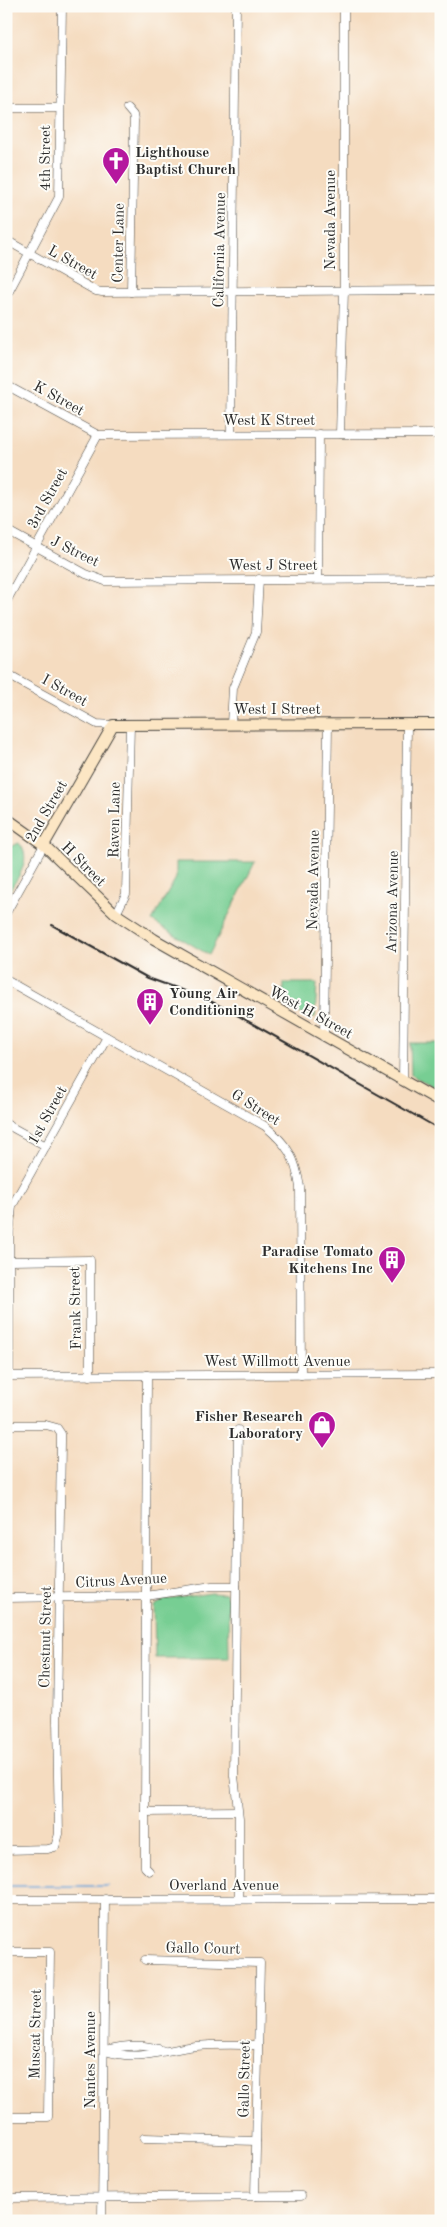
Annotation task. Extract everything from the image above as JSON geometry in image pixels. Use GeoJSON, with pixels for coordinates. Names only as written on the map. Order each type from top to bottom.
{"type":"FeatureCollection","features":[{"type":"Feature","properties":{"kind":"street","name":"4th Street"},"geometry":{"type":"LineString","coordinates":[[6,297],[59,197],[62,6]]}},
{"type":"Feature","properties":{"kind":"street","name":"California Avenue"},"geometry":{"type":"LineString","coordinates":[[231,434],[236,6]]}},
{"type":"Feature","properties":{"kind":"street","name":"Nevada Avenue"},"geometry":{"type":"LineString","coordinates":[[340,434],[344,290],[344,6]]}},
{"type":"Feature","properties":{"kind":"street"},"geometry":{"type":"LineString","coordinates":[[6,108],[59,108]]}},
{"type":"Feature","properties":{"kind":"street","name":"Center Lane"},"geometry":{"type":"LineString","coordinates":[[127,108],[133,115],[134,121],[131,292]]}},
{"type":"Feature","properties":{"kind":"street","name":"L Street"},"geometry":{"type":"LineString","coordinates":[[6,240],[96,291],[441,290]]}},
{"type":"Feature","properties":{"kind":"street","name":"K Street"},"geometry":{"type":"LineString","coordinates":[[6,385],[98,435]]}},
{"type":"Feature","properties":{"kind":"street"},"geometry":{"type":"LineString","coordinates":[[318,434],[318,579]]}},
{"type":"Feature","properties":{"kind":"street","name":"West K Street"},"geometry":{"type":"LineString","coordinates":[[98,435],[441,434]]}},
{"type":"Feature","properties":{"kind":"street","name":"3rd Street"},"geometry":{"type":"LineString","coordinates":[[6,602],[98,435]]}},
{"type":"Feature","properties":{"kind":"street","name":"J Street"},"geometry":{"type":"LineString","coordinates":[[6,530],[86,574],[105,581]]}},
{"type":"Feature","properties":{"kind":"street"},"geometry":{"type":"LineString","coordinates":[[231,724],[233,688],[256,632],[259,579]]}},
{"type":"Feature","properties":{"kind":"street","name":"West J Street"},"geometry":{"type":"LineString","coordinates":[[105,581],[441,579]]}},
{"type":"Feature","properties":{"kind":"street","name":"I Street"},"geometry":{"type":"LineString","coordinates":[[6,674],[97,724],[113,725]]}},
{"type":"Feature","properties":{"kind":"street","name":"Nevada Avenue"},"geometry":{"type":"LineString","coordinates":[[324,1037],[328,724]]}},
{"type":"Feature","properties":{"kind":"street","name":"Arizona Avenue"},"geometry":{"type":"LineString","coordinates":[[403,1081],[407,724]]}},
{"type":"Feature","properties":{"kind":"street","name":"West I Street"},"geometry":{"type":"LineString","coordinates":[[113,725],[441,724]]}},
{"type":"Feature","properties":{"kind":"street","name":"2nd Street"},"geometry":{"type":"LineString","coordinates":[[6,913],[113,725]]}},
{"type":"Feature","properties":{"kind":"street","name":"Raven Lane"},"geometry":{"type":"LineString","coordinates":[[116,914],[126,894],[130,725]]}},
{"type":"Feature","properties":{"kind":"street","name":"H Street"},"geometry":{"type":"LineString","coordinates":[[6,818],[44,845],[116,914]]}},
{"type":"Feature","properties":{"kind":"street","name":"West H Street"},"geometry":{"type":"LineString","coordinates":[[116,914],[194,964],[441,1102]]}},
{"type":"Feature","properties":{"kind":"street","name":"G Street"},"geometry":{"type":"LineString","coordinates":[[6,980],[265,1126],[282,1140],[291,1152],[297,1169],[300,1187],[301,1375]]}},
{"type":"Feature","properties":{"kind":"street","name":"1st Street"},"geometry":{"type":"LineString","coordinates":[[9,1261],[12,1206],[107,1037]]}},
{"type":"Feature","properties":{"kind":"street"},"geometry":{"type":"LineString","coordinates":[[6,1124],[46,1146]]}},
{"type":"Feature","properties":{"kind":"street","name":"Frank Street"},"geometry":{"type":"LineString","coordinates":[[9,1261],[90,1260],[90,1376]]}},
{"type":"Feature","properties":{"kind":"street"},"geometry":{"type":"LineString","coordinates":[[8,1376],[9,1261]]}},
{"type":"Feature","properties":{"kind":"street","name":"West Willmott Avenue"},"geometry":{"type":"LineString","coordinates":[[8,1376],[441,1374]]}},
{"type":"Feature","properties":{"kind":"street"},"geometry":{"type":"LineString","coordinates":[[147,1375],[145,1812],[146,1867],[149,1871]]}},
{"type":"Feature","properties":{"kind":"street","name":"Chestnut Street"},"geometry":{"type":"LineString","coordinates":[[6,1425],[46,1425],[57,1428],[61,1434],[59,1834],[55,1847],[42,1850],[6,1850]]}},
{"type":"Feature","properties":{"kind":"street"},"geometry":{"type":"LineString","coordinates":[[238,1430],[234,1776],[239,1818],[239,1898]]}},
{"type":"Feature","properties":{"kind":"street","name":"Citrus Avenue"},"geometry":{"type":"LineString","coordinates":[[6,1598],[146,1596],[212,1586],[236,1586]]}},
{"type":"Feature","properties":{"kind":"street"},"geometry":{"type":"LineString","coordinates":[[145,1812],[237,1812]]}},
{"type":"Feature","properties":{"kind":"street","name":"Overland Avenue"},"geometry":{"type":"LineString","coordinates":[[6,1900],[441,1898]]}},
{"type":"Feature","properties":{"kind":"street","name":"Nantes Avenue"},"geometry":{"type":"LineString","coordinates":[[102,2221],[105,1899]]}},
{"type":"Feature","properties":{"kind":"street","name":"Muscat Street"},"geometry":{"type":"LineString","coordinates":[[6,1952],[50,1952],[48,2117],[6,2117]]}},
{"type":"Feature","properties":{"kind":"street","name":"Gallo Court"},"geometry":{"type":"LineString","coordinates":[[145,1960],[260,1963]]}},
{"type":"Feature","properties":{"kind":"street","name":"Gallo Street"},"geometry":{"type":"LineString","coordinates":[[255,2196],[260,1963]]}},
{"type":"Feature","properties":{"kind":"street"},"geometry":{"type":"LineString","coordinates":[[105,2051],[120,2046],[153,2046],[164,2050],[198,2046],[258,2045]]}},
{"type":"Feature","properties":{"kind":"street"},"geometry":{"type":"LineString","coordinates":[[144,2138],[256,2141]]}},
{"type":"Feature","properties":{"kind":"street"},"geometry":{"type":"LineString","coordinates":[[6,2198],[301,2196]]}},
{"type":"Feature","properties":{"kind":"green space"},"geometry":{"type":"Polygon","coordinates":[[[19,843],[25,856],[24,863],[22,870],[6,896],[6,852],[9,847],[19,843]]]}},
{"type":"Feature","properties":{"kind":"green space"},"geometry":{"type":"Polygon","coordinates":[[[176,862],[255,862],[209,955],[152,921],[176,878],[176,862]]]}},
{"type":"Feature","properties":{"kind":"green space"},"geometry":{"type":"Polygon","coordinates":[[[284,983],[317,983],[315,1017],[308,1018],[284,1003],[284,983]]]}},
{"type":"Feature","properties":{"kind":"green space"},"geometry":{"type":"Polygon","coordinates":[[[410,1043],[441,1043],[441,1091],[411,1075],[410,1043]]]}},
{"type":"Feature","properties":{"kind":"green space"},"geometry":{"type":"Polygon","coordinates":[[[211,1593],[225,1594],[228,1600],[229,1658],[155,1658],[154,1606],[164,1600],[211,1593]]]}},
{"type":"Feature","properties":{"kind":"waterway"},"geometry":{"type":"LineString","coordinates":[[6,1886],[108,1886]]}},
{"type":"Feature","properties":{"kind":"railway"},"geometry":{"type":"LineString","coordinates":[[52,925],[148,978],[206,999],[228,1010],[441,1130]]}},
{"type":"Feature","properties":{"kind":"place","name":"Lighthouse Baptist Church"},"geometry":{"type":"Point","coordinates":[116,185]}},
{"type":"Feature","properties":{"kind":"place","name":"Young Air Conditioning"},"geometry":{"type":"Point","coordinates":[150,1026]}},
{"type":"Feature","properties":{"kind":"place","name":"Paradise Tomato Kitchens Inc"},"geometry":{"type":"Point","coordinates":[392,1284]}},
{"type":"Feature","properties":{"kind":"place","name":"Fisher Research Laboratory"},"geometry":{"type":"Point","coordinates":[322,1449]}}]}
